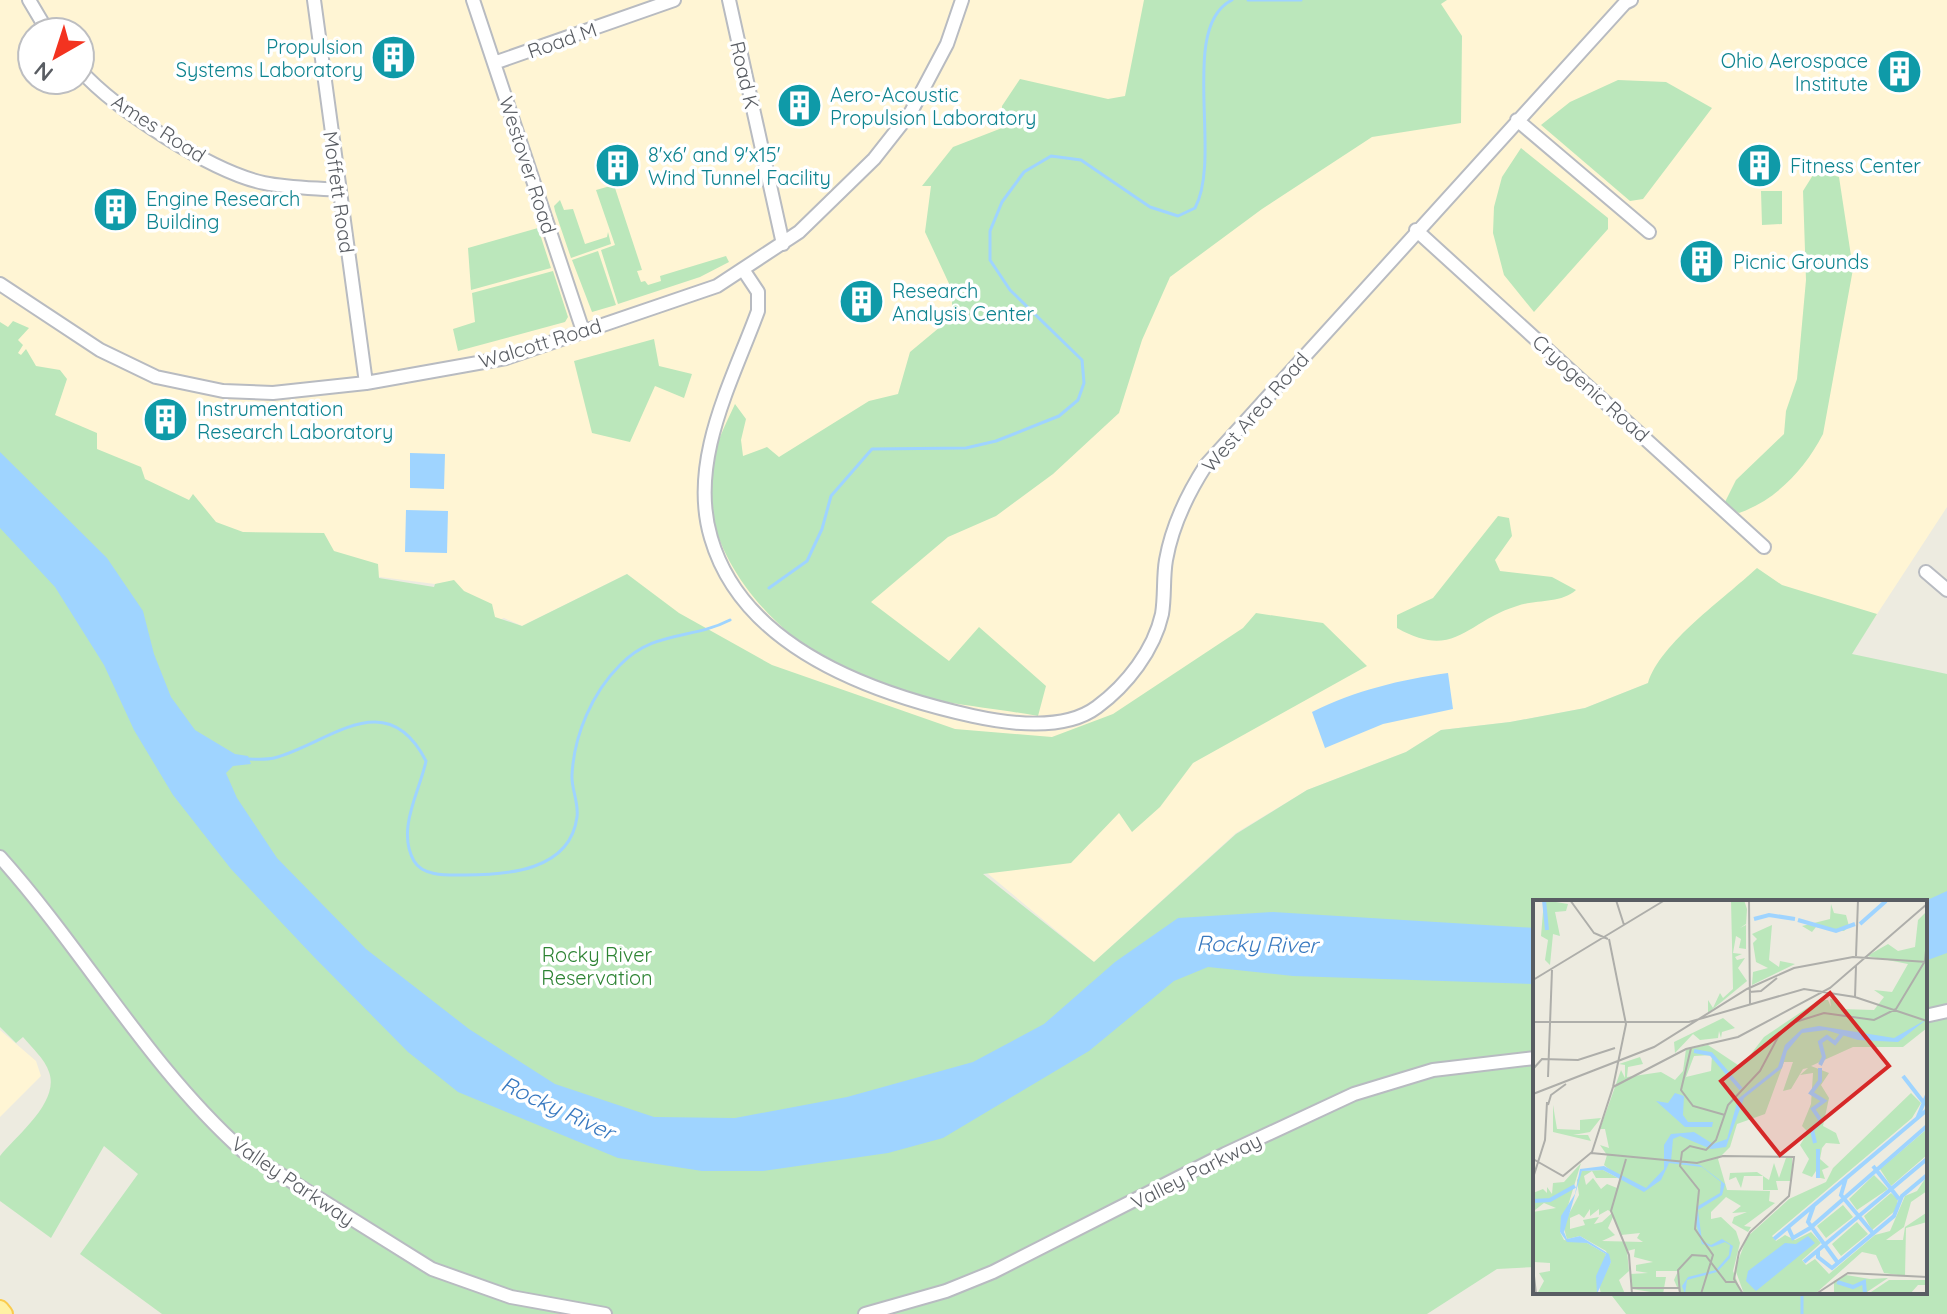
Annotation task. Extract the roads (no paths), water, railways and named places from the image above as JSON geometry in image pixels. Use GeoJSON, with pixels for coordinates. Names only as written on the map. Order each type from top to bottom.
{"type":"FeatureCollection","features":[{"type":"Feature","properties":{"kind":"main road"},"geometry":{"type":"LineString","coordinates":[[0,1309],[4,1314]]}},
{"type":"Feature","properties":{"kind":"street","name":"Moffett Road"},"geometry":{"type":"LineString","coordinates":[[314,0],[366,383]]}},
{"type":"Feature","properties":{"kind":"street","name":"Westover Road"},"geometry":{"type":"LineString","coordinates":[[473,0],[583,331]]}},
{"type":"Feature","properties":{"kind":"street","name":"Road M"},"geometry":{"type":"LineString","coordinates":[[494,63],[674,0]]}},
{"type":"Feature","properties":{"kind":"street","name":"Road K"},"geometry":{"type":"LineString","coordinates":[[729,0],[783,244]]}},
{"type":"Feature","properties":{"kind":"street","name":"Walcott Road"},"geometry":{"type":"LineString","coordinates":[[0,284],[100,350],[156,377],[223,391],[366,383],[506,358],[717,286],[783,244],[852,181],[925,92],[947,44],[962,0]]}},
{"type":"Feature","properties":{"kind":"street","name":"West Area Road"},"geometry":{"type":"LineString","coordinates":[[744,271],[758,292],[758,311],[708,451],[704,478],[710,537],[721,563],[738,590],[766,621],[834,672],[926,706],[1017,723],[1070,718],[1095,709],[1140,663],[1162,614],[1166,558],[1190,490],[1206,465],[1416,230],[1631,0]]}},
{"type":"Feature","properties":{"kind":"street","name":"Ames Road"},"geometry":{"type":"LineString","coordinates":[[96,86],[144,121],[207,160],[263,183],[339,190]]}},
{"type":"Feature","properties":{"kind":"street"},"geometry":{"type":"LineString","coordinates":[[1517,120],[1649,232]]}},
{"type":"Feature","properties":{"kind":"street","name":"Cryogenic Road"},"geometry":{"type":"LineString","coordinates":[[1416,230],[1764,547]]}},
{"type":"Feature","properties":{"kind":"street"},"geometry":{"type":"LineString","coordinates":[[1926,572],[1947,590]]}},
{"type":"Feature","properties":{"kind":"street","name":"Valley Parkway"},"geometry":{"type":"LineString","coordinates":[[0,857],[63,930],[164,1068],[243,1151],[432,1269],[511,1297],[605,1314]]}},
{"type":"Feature","properties":{"kind":"street"},"geometry":{"type":"LineString","coordinates":[[1927,1016],[1947,1011]]}},
{"type":"Feature","properties":{"kind":"street","name":"Valley Parkway"},"geometry":{"type":"LineString","coordinates":[[865,1314],[946,1291],[993,1272],[1225,1154],[1354,1094],[1433,1070],[1533,1058]]}},
{"type":"Feature","properties":{"kind":"water","name":"Rocky River"},"geometry":{"type":"Polygon","coordinates":[[[0,452],[107,558],[143,611],[154,654],[171,697],[195,730],[235,754],[248,756],[251,764],[233,766],[226,773],[237,798],[277,858],[366,949],[469,1029],[555,1084],[654,1117],[735,1118],[847,1097],[973,1062],[1044,1024],[1115,962],[1178,918],[1273,912],[1533,928],[1533,984],[1293,976],[1208,967],[1174,981],[1089,1051],[943,1138],[888,1153],[763,1171],[702,1171],[618,1158],[458,1092],[408,1052],[314,957],[231,869],[173,795],[134,730],[104,665],[55,587],[0,528],[0,452]]]}},
{"type":"Feature","properties":{"kind":"water"},"geometry":{"type":"Polygon","coordinates":[[[410,453],[445,454],[444,489],[410,488],[410,453]]]}},
{"type":"Feature","properties":{"kind":"water"},"geometry":{"type":"Polygon","coordinates":[[[406,510],[448,511],[447,553],[405,552],[406,510]]]}},
{"type":"Feature","properties":{"kind":"water"},"geometry":{"type":"Polygon","coordinates":[[[1448,673],[1453,709],[1383,724],[1325,748],[1312,712],[1378,687],[1448,673]]]}},
{"type":"Feature","properties":{"kind":"water"},"geometry":{"type":"Polygon","coordinates":[[[1947,891],[1947,953],[1927,960],[1927,900],[1947,891]]]}},
{"type":"Feature","properties":{"kind":"waterway"},"geometry":{"type":"LineString","coordinates":[[769,588],[807,561],[822,529],[831,496],[872,449],[966,448],[996,441],[1059,416],[1078,400],[1084,383],[1082,360],[1010,290],[990,260],[990,231],[1002,202],[1024,172],[1051,156],[1081,160],[1150,207],[1178,216],[1195,208],[1202,185],[1205,157],[1204,64],[1207,37],[1216,15],[1232,0]]}},
{"type":"Feature","properties":{"kind":"waterway"},"geometry":{"type":"LineString","coordinates":[[1248,0],[1301,0]]}},
{"type":"Feature","properties":{"kind":"waterway"},"geometry":{"type":"LineString","coordinates":[[248,759],[274,758],[355,725],[375,722],[393,726],[410,738],[426,761],[411,810],[407,836],[409,849],[418,866],[437,874],[452,875],[517,871],[550,859],[572,835],[577,817],[572,780],[576,745],[586,716],[610,676],[646,646],[730,620]]}},
{"type":"Feature","properties":{"kind":"waterway"},"geometry":{"type":"LineString","coordinates":[[1802,1294],[1802,1314]]}},
{"type":"Feature","properties":{"kind":"place","name":"Propulsion Systems Laboratory"},"geometry":{"type":"Point","coordinates":[394,57]}},
{"type":"Feature","properties":{"kind":"place","name":"Ohio Aerospace Institute"},"geometry":{"type":"Point","coordinates":[1899,72]}},
{"type":"Feature","properties":{"kind":"place","name":"Aero-Acoustic Propulsion Laboratory"},"geometry":{"type":"Point","coordinates":[799,105]}},
{"type":"Feature","properties":{"kind":"place","name":"Fitness Center"},"geometry":{"type":"Point","coordinates":[1759,165]}},
{"type":"Feature","properties":{"kind":"place","name":"8'x6' and 9'x15' Wind Tunnel Facility"},"geometry":{"type":"Point","coordinates":[617,166]}},
{"type":"Feature","properties":{"kind":"place","name":"Engine Research Building"},"geometry":{"type":"Point","coordinates":[115,210]}},
{"type":"Feature","properties":{"kind":"place","name":"Picnic Grounds"},"geometry":{"type":"Point","coordinates":[1702,261]}},
{"type":"Feature","properties":{"kind":"place","name":"Research Analysis Center"},"geometry":{"type":"Point","coordinates":[861,301]}},
{"type":"Feature","properties":{"kind":"place","name":"Instrumentation Research Laboratory"},"geometry":{"type":"Point","coordinates":[166,419]}},
{"type":"Feature","properties":{"kind":"park label","name":"Rocky River Reservation"},"geometry":{"type":"Point","coordinates":[597,966]}}]}
